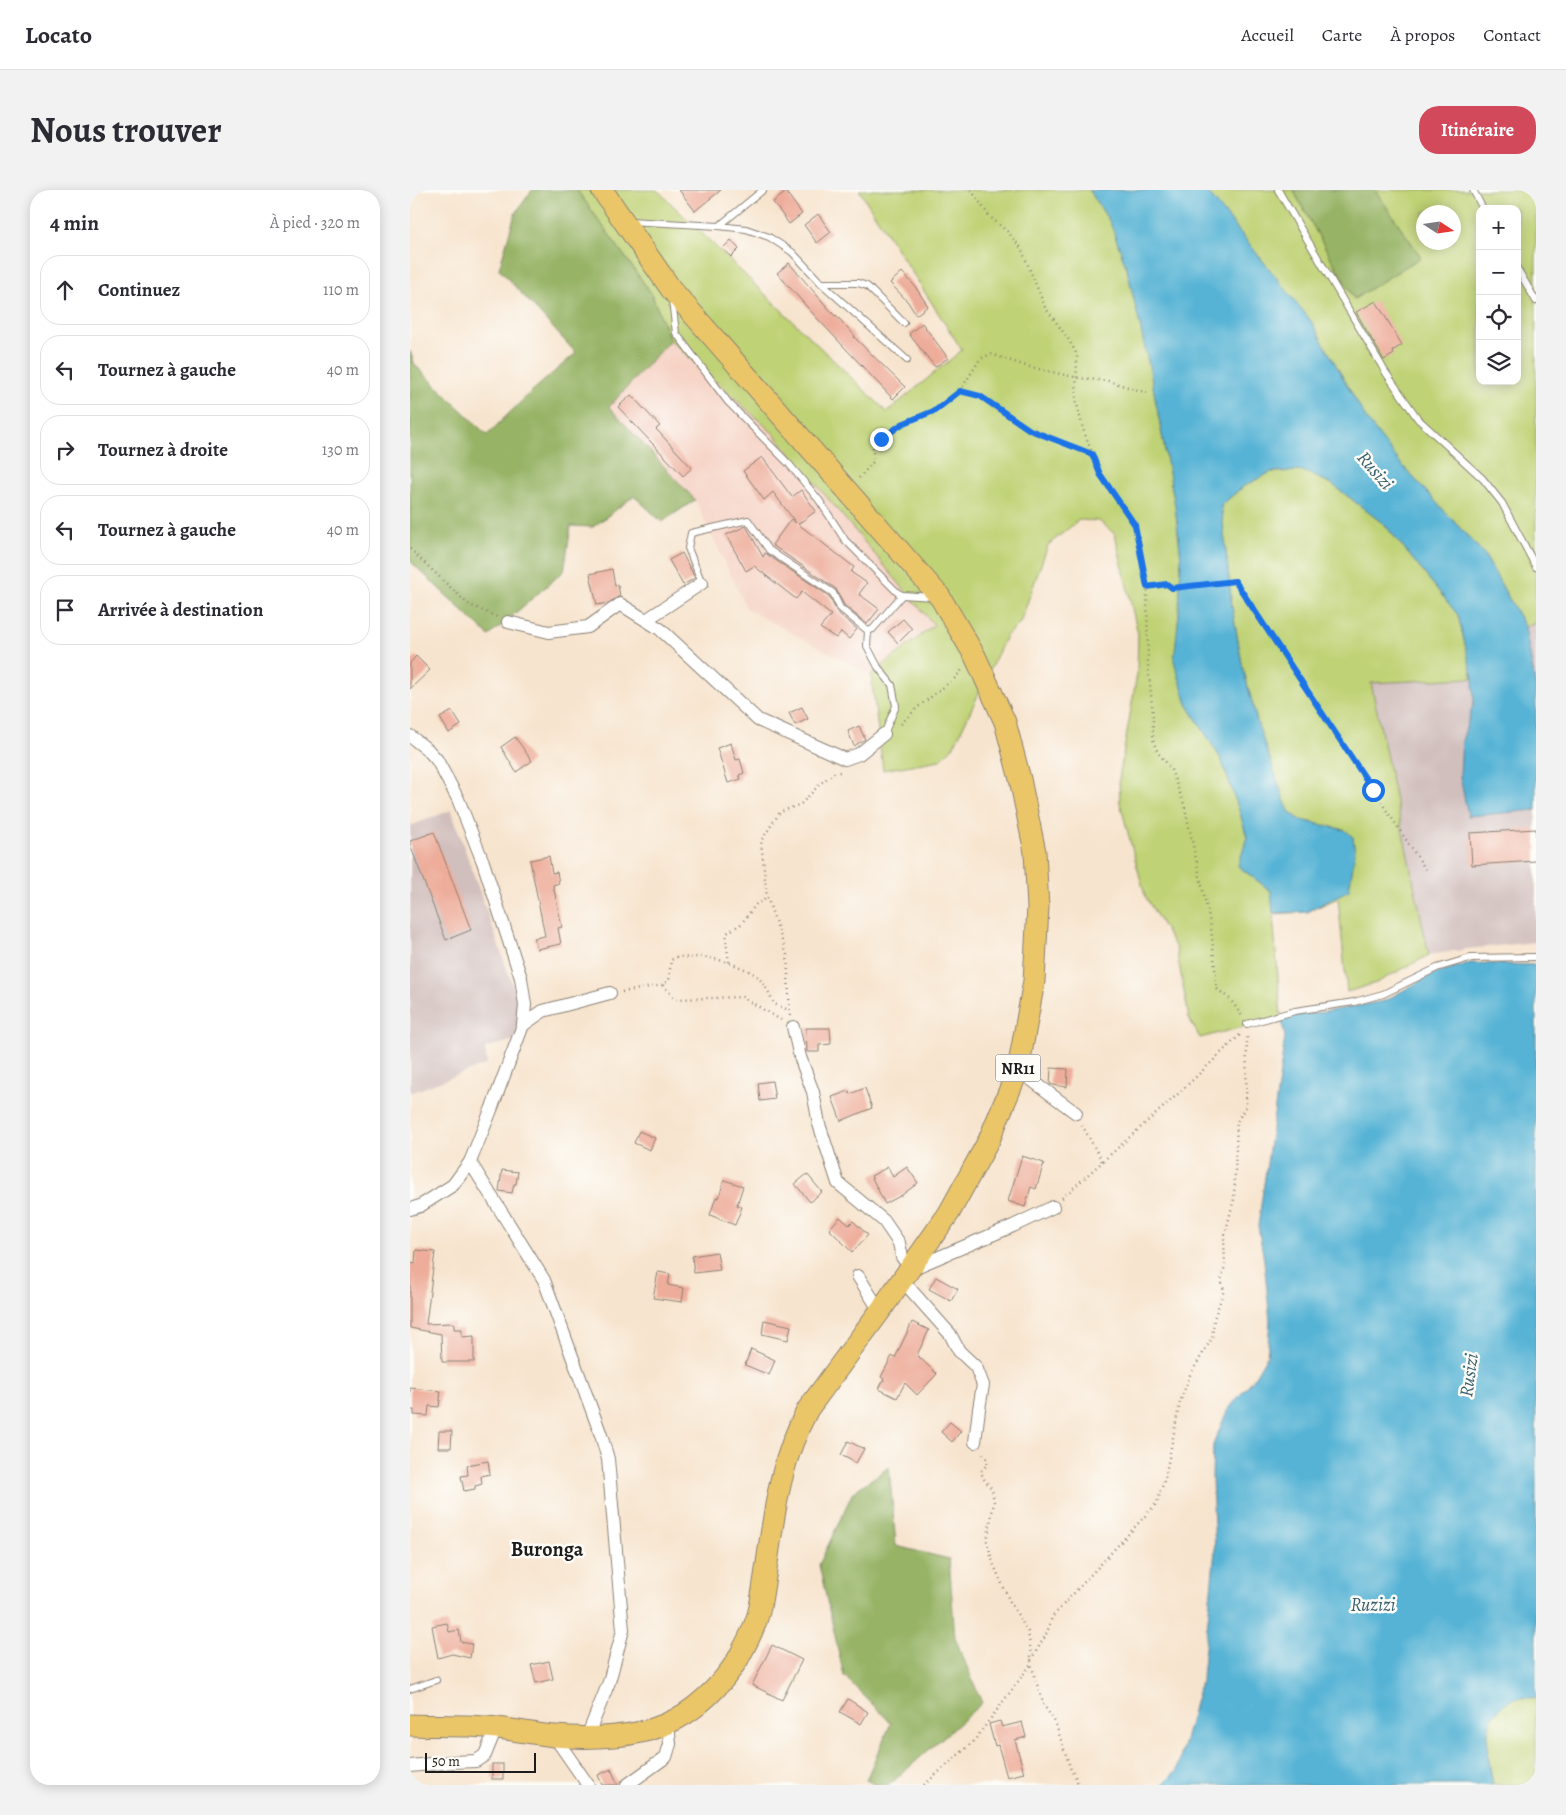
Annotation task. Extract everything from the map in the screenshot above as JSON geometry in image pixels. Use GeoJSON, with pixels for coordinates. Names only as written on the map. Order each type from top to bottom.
{"type":"FeatureCollection","features":[{"type":"Feature","properties":{"kind":"highway","name":"NR11"},"geometry":{"type":"LineString","coordinates":[[410,1725],[496,1728],[554,1736],[609,1736],[638,1732],[668,1724],[698,1705],[729,1674],[751,1635],[759,1608],[780,1480],[791,1445],[808,1409],[907,1275],[949,1213],[989,1140],[1018,1070],[1034,981],[1038,906],[1035,852],[1020,779],[1005,722],[975,656],[940,597],[671,289],[602,190]]}},
{"type":"Feature","properties":{"kind":"street"},"geometry":{"type":"LineString","coordinates":[[646,620],[702,583]]}},
{"type":"Feature","properties":{"kind":"street"},"geometry":{"type":"LineString","coordinates":[[508,622],[548,632],[588,627],[620,604],[660,629],[758,720],[845,759],[859,754],[884,734]]}},
{"type":"Feature","properties":{"kind":"street"},"geometry":{"type":"LineString","coordinates":[[410,736],[437,760],[458,799],[483,862],[521,978],[525,1005],[523,1025],[470,1162],[453,1184],[420,1206],[410,1209]]}},
{"type":"Feature","properties":{"kind":"street"},"geometry":{"type":"LineString","coordinates":[[523,1025],[542,1011],[610,993]]}},
{"type":"Feature","properties":{"kind":"street"},"geometry":{"type":"LineString","coordinates":[[793,1027],[800,1058],[813,1092],[819,1124],[838,1183],[884,1221],[899,1243],[907,1275],[950,1334],[959,1351],[976,1367],[983,1385],[978,1409],[975,1442]]}},
{"type":"Feature","properties":{"kind":"street"},"geometry":{"type":"LineString","coordinates":[[1018,1070],[1076,1114]]}},
{"type":"Feature","properties":{"kind":"street"},"geometry":{"type":"LineString","coordinates":[[470,1162],[544,1280],[608,1459],[623,1630],[609,1682],[587,1736]]}},
{"type":"Feature","properties":{"kind":"street"},"geometry":{"type":"LineString","coordinates":[[907,1275],[1053,1206]]}},
{"type":"Feature","properties":{"kind":"street"},"geometry":{"type":"LineString","coordinates":[[858,1276],[880,1311]]}},
{"type":"Feature","properties":{"kind":"street"},"geometry":{"type":"LineString","coordinates":[[627,1785],[666,1757],[670,1744],[668,1724]]}},
{"type":"Feature","properties":{"kind":"street"},"geometry":{"type":"LineString","coordinates":[[410,1766],[476,1761],[485,1754],[496,1728]]}},
{"type":"Feature","properties":{"kind":"street"},"geometry":{"type":"LineString","coordinates":[[554,1736],[588,1785]]}},
{"type":"Feature","properties":{"kind":"lane"},"geometry":{"type":"LineString","coordinates":[[719,226],[763,190]]}},
{"type":"Feature","properties":{"kind":"lane"},"geometry":{"type":"LineString","coordinates":[[1278,190],[1386,373],[1418,419],[1483,480],[1502,503],[1536,567]]}},
{"type":"Feature","properties":{"kind":"lane"},"geometry":{"type":"LineString","coordinates":[[1472,190],[1481,205]]}},
{"type":"Feature","properties":{"kind":"lane"},"geometry":{"type":"LineString","coordinates":[[622,221],[719,226],[746,229],[769,237],[792,252],[821,283],[907,360]]}},
{"type":"Feature","properties":{"kind":"lane"},"geometry":{"type":"LineString","coordinates":[[1521,275],[1536,301]]}},
{"type":"Feature","properties":{"kind":"lane"},"geometry":{"type":"LineString","coordinates":[[821,283],[858,283],[867,286],[904,323]]}},
{"type":"Feature","properties":{"kind":"lane"},"geometry":{"type":"LineString","coordinates":[[671,289],[676,333],[728,402],[789,464],[819,500],[846,540],[902,595],[940,597]]}},
{"type":"Feature","properties":{"kind":"lane"},"geometry":{"type":"LineString","coordinates":[[702,583],[688,548],[691,533],[748,520],[769,550],[833,594],[840,608],[868,631]]}},
{"type":"Feature","properties":{"kind":"lane"},"geometry":{"type":"LineString","coordinates":[[868,631],[874,629],[902,595]]}},
{"type":"Feature","properties":{"kind":"lane"},"geometry":{"type":"LineString","coordinates":[[868,631],[867,646],[878,667],[892,685],[896,706],[884,734]]}},
{"type":"Feature","properties":{"kind":"lane"},"geometry":{"type":"LineString","coordinates":[[1247,1026],[1295,1011],[1354,1002],[1383,994],[1437,968],[1470,958],[1536,957]]}},
{"type":"Feature","properties":{"kind":"lane"},"geometry":{"type":"LineString","coordinates":[[412,1687],[436,1680]]}},
{"type":"Feature","properties":{"kind":"path"},"geometry":{"type":"LineString","coordinates":[[971,190],[990,217],[1008,232],[1021,248],[1045,307],[1070,340],[1077,355],[1078,378],[1076,400],[1092,454],[1100,474],[1135,525],[1147,587],[1148,665],[1153,715],[1153,740],[1158,753],[1170,767],[1184,804],[1211,927],[1217,989],[1230,999],[1247,1026],[1248,1048],[1246,1106],[1237,1122],[1234,1199],[1224,1238],[1225,1266],[1221,1280],[1224,1290],[1214,1319],[1212,1338],[1190,1375],[1180,1402],[1165,1478],[1157,1503],[1052,1616],[1047,1633],[1031,1660]]}},
{"type":"Feature","properties":{"kind":"path"},"geometry":{"type":"LineString","coordinates":[[847,492],[873,462],[873,446],[902,424],[936,410],[960,391],[980,359],[990,354],[1026,366],[1078,378],[1108,381],[1148,393]]}},
{"type":"Feature","properties":{"kind":"path"},"geometry":{"type":"LineString","coordinates":[[960,391],[980,396],[1030,430],[1092,454]]}},
{"type":"Feature","properties":{"kind":"path"},"geometry":{"type":"LineString","coordinates":[[410,549],[468,604],[508,622]]}},
{"type":"Feature","properties":{"kind":"path"},"geometry":{"type":"LineString","coordinates":[[1147,587],[1167,584],[1172,588],[1235,581],[1426,870]]}},
{"type":"Feature","properties":{"kind":"path"},"geometry":{"type":"LineString","coordinates":[[761,841],[767,897],[787,955],[789,1010],[793,1027]]}},
{"type":"Feature","properties":{"kind":"path"},"geometry":{"type":"LineString","coordinates":[[729,962],[726,941],[727,933],[741,924],[757,903],[767,897]]}},
{"type":"Feature","properties":{"kind":"path"},"geometry":{"type":"LineString","coordinates":[[610,993],[663,985],[669,979],[671,960],[678,956],[689,959],[701,957],[729,962],[757,976],[770,994],[774,1004],[789,1010]]}},
{"type":"Feature","properties":{"kind":"path"},"geometry":{"type":"LineString","coordinates":[[663,985],[675,999],[742,997],[793,1027]]}},
{"type":"Feature","properties":{"kind":"path"},"geometry":{"type":"LineString","coordinates":[[1053,1206],[1102,1160],[1179,1093],[1247,1026]]}},
{"type":"Feature","properties":{"kind":"path"},"geometry":{"type":"LineString","coordinates":[[1076,1114],[1102,1160]]}},
{"type":"Feature","properties":{"kind":"path"},"geometry":{"type":"LineString","coordinates":[[975,1442],[988,1460],[987,1465],[981,1471],[983,1478],[992,1490],[994,1502],[988,1541],[993,1563],[1010,1602],[1028,1632],[1031,1664],[1043,1704],[1055,1722],[1078,1785]]}},
{"type":"Feature","properties":{"kind":"path"},"geometry":{"type":"LineString","coordinates":[[924,1785],[974,1741],[1031,1664]]}},
{"type":"Feature","properties":{"kind":"shaded area"},"geometry":{"type":"Polygon","coordinates":[[[670,340],[774,434],[934,625],[871,675],[747,609],[695,500],[609,407],[670,340]]]}},
{"type":"Feature","properties":{"kind":"shaded area"},"geometry":{"type":"Polygon","coordinates":[[[1536,623],[1536,688],[1525,627],[1536,623]]]}},
{"type":"Feature","properties":{"kind":"shaded area"},"geometry":{"type":"Polygon","coordinates":[[[1473,678],[1474,702],[1462,740],[1460,776],[1468,815],[1536,810],[1536,942],[1429,955],[1371,683],[1473,678]]]}},
{"type":"Feature","properties":{"kind":"shaded area"},"geometry":{"type":"Polygon","coordinates":[[[451,810],[522,1012],[518,1039],[485,1048],[487,1064],[410,1093],[410,826],[451,810]]]}},
{"type":"Feature","properties":{"kind":"green space"},"geometry":{"type":"Polygon","coordinates":[[[532,190],[577,190],[651,293],[670,340],[609,407],[695,500],[662,522],[634,496],[593,527],[571,526],[564,571],[489,636],[410,561],[410,351],[415,365],[487,435],[531,392],[576,353],[499,269],[515,214],[532,190]]]}},
{"type":"Feature","properties":{"kind":"green space"},"geometry":{"type":"Polygon","coordinates":[[[577,190],[657,190],[887,412],[962,350],[859,190],[1089,190],[1110,222],[1127,269],[1150,370],[1175,505],[1181,558],[1175,661],[1187,704],[1221,759],[1239,810],[1247,837],[1238,866],[1271,891],[1345,830],[1301,820],[1290,813],[1284,800],[1258,725],[1242,664],[1232,607],[1221,505],[1244,486],[1271,472],[1303,471],[1332,484],[1385,525],[1458,615],[1473,678],[1371,683],[1429,955],[1376,983],[1347,992],[1338,898],[1307,912],[1273,914],[1281,1017],[1200,1038],[1189,1018],[1176,948],[1145,896],[1120,803],[1119,779],[1137,674],[1138,634],[1115,534],[1099,521],[1079,520],[1048,545],[1020,623],[1006,636],[954,746],[940,760],[883,770],[871,675],[934,625],[774,434],[670,340],[651,293],[577,190]]]}},
{"type":"Feature","properties":{"kind":"green space"},"geometry":{"type":"Polygon","coordinates":[[[1206,190],[1293,190],[1354,299],[1421,257],[1416,250],[1461,250],[1461,205],[1416,205],[1416,250],[1375,190],[1536,190],[1536,623],[1525,627],[1484,554],[1401,464],[1367,420],[1311,321],[1206,190]]]}},
{"type":"Feature","properties":{"kind":"green space"},"geometry":{"type":"Polygon","coordinates":[[[1293,190],[1375,190],[1421,257],[1354,299],[1293,190]]]}},
{"type":"Feature","properties":{"kind":"green space"},"geometry":{"type":"Polygon","coordinates":[[[889,1467],[896,1546],[949,1559],[955,1638],[982,1703],[889,1785],[877,1785],[866,1780],[891,1723],[844,1676],[819,1565],[853,1492],[889,1467]]]}},
{"type":"Feature","properties":{"kind":"green space"},"geometry":{"type":"Polygon","coordinates":[[[1524,1697],[1536,1698],[1536,1785],[1493,1785],[1487,1741],[1491,1720],[1504,1703],[1524,1697]]]}},
{"type":"Feature","properties":{"kind":"water","name":"Rusizi"},"geometry":{"type":"Polygon","coordinates":[[[1089,190],[1206,190],[1311,321],[1367,420],[1401,464],[1484,554],[1525,627],[1536,688],[1536,810],[1468,816],[1460,776],[1462,741],[1474,702],[1473,678],[1458,615],[1385,525],[1332,484],[1303,471],[1271,472],[1244,486],[1221,505],[1232,607],[1242,664],[1258,725],[1290,813],[1301,820],[1345,830],[1353,837],[1355,853],[1349,890],[1307,912],[1273,913],[1271,891],[1238,866],[1247,837],[1239,810],[1221,759],[1187,704],[1174,661],[1179,613],[1181,558],[1175,505],[1150,370],[1127,269],[1110,222],[1089,190]]]}},
{"type":"Feature","properties":{"kind":"water","name":"Ruzizi"},"geometry":{"type":"Polygon","coordinates":[[[1470,963],[1536,965],[1536,1698],[1520,1698],[1510,1701],[1502,1706],[1492,1718],[1487,1737],[1487,1746],[1493,1785],[1162,1785],[1177,1770],[1202,1677],[1215,1551],[1212,1479],[1213,1445],[1227,1411],[1254,1378],[1267,1356],[1270,1321],[1264,1260],[1258,1226],[1285,1037],[1281,1017],[1324,1012],[1384,1001],[1435,973],[1470,963]]]}},
{"type":"Feature","properties":{"kind":"building"},"geometry":{"type":"Polygon","coordinates":[[[679,190],[721,190],[695,211],[679,190]]]}},
{"type":"Feature","properties":{"kind":"building"},"geometry":{"type":"Polygon","coordinates":[[[786,192],[802,214],[789,224],[773,202],[786,192]]]}},
{"type":"Feature","properties":{"kind":"building"},"geometry":{"type":"Polygon","coordinates":[[[818,214],[831,232],[817,243],[804,225],[818,214]]]}},
{"type":"Feature","properties":{"kind":"building"},"geometry":{"type":"Polygon","coordinates":[[[731,240],[739,249],[731,257],[723,248],[731,240]]]}},
{"type":"Feature","properties":{"kind":"building"},"geometry":{"type":"Polygon","coordinates":[[[789,263],[854,337],[905,387],[893,399],[777,273],[789,263]]]}},
{"type":"Feature","properties":{"kind":"building"},"geometry":{"type":"Polygon","coordinates":[[[902,272],[914,285],[928,306],[916,315],[908,302],[890,283],[902,272]]]}},
{"type":"Feature","properties":{"kind":"building"},"geometry":{"type":"Polygon","coordinates":[[[1376,301],[1402,345],[1392,351],[1394,354],[1384,360],[1356,312],[1376,301]]]}},
{"type":"Feature","properties":{"kind":"building"},"geometry":{"type":"Polygon","coordinates":[[[922,323],[948,358],[935,367],[909,334],[922,323]]]}},
{"type":"Feature","properties":{"kind":"building"},"geometry":{"type":"Polygon","coordinates":[[[631,395],[660,426],[656,429],[692,468],[683,476],[618,407],[631,395]]]}},
{"type":"Feature","properties":{"kind":"building"},"geometry":{"type":"Polygon","coordinates":[[[762,457],[792,497],[801,490],[816,511],[798,524],[854,567],[851,572],[867,583],[859,594],[879,609],[867,624],[844,605],[836,589],[772,545],[791,519],[796,523],[773,492],[764,500],[743,471],[762,457]]]}},
{"type":"Feature","properties":{"kind":"building"},"geometry":{"type":"Polygon","coordinates":[[[746,526],[763,557],[765,553],[829,596],[837,612],[857,629],[849,639],[841,632],[836,638],[820,628],[831,615],[802,592],[796,599],[754,566],[746,571],[726,535],[746,526]]]}},
{"type":"Feature","properties":{"kind":"building"},"geometry":{"type":"Polygon","coordinates":[[[682,553],[695,578],[683,585],[669,560],[682,553]]]}},
{"type":"Feature","properties":{"kind":"building"},"geometry":{"type":"Polygon","coordinates":[[[612,569],[615,586],[618,585],[620,596],[608,603],[597,605],[590,574],[612,569]]]}},
{"type":"Feature","properties":{"kind":"building"},"geometry":{"type":"Polygon","coordinates":[[[903,619],[912,629],[898,643],[888,632],[903,619]]]}},
{"type":"Feature","properties":{"kind":"building"},"geometry":{"type":"Polygon","coordinates":[[[416,656],[430,670],[410,689],[410,663],[416,656]]]}},
{"type":"Feature","properties":{"kind":"building"},"geometry":{"type":"Polygon","coordinates":[[[802,707],[808,719],[795,725],[789,713],[802,707]]]}},
{"type":"Feature","properties":{"kind":"building"},"geometry":{"type":"Polygon","coordinates":[[[452,711],[461,725],[449,733],[440,718],[452,711]]]}},
{"type":"Feature","properties":{"kind":"building"},"geometry":{"type":"Polygon","coordinates":[[[859,726],[865,739],[854,746],[848,731],[859,726]]]}},
{"type":"Feature","properties":{"kind":"building"},"geometry":{"type":"Polygon","coordinates":[[[515,737],[532,761],[516,772],[501,747],[515,737]]]}},
{"type":"Feature","properties":{"kind":"building"},"geometry":{"type":"Polygon","coordinates":[[[731,743],[736,760],[740,759],[744,773],[739,775],[741,779],[728,783],[717,748],[731,743]]]}},
{"type":"Feature","properties":{"kind":"building"},"geometry":{"type":"Polygon","coordinates":[[[1536,829],[1536,861],[1472,865],[1470,833],[1536,829]]]}},
{"type":"Feature","properties":{"kind":"building"},"geometry":{"type":"Polygon","coordinates":[[[434,832],[471,930],[446,940],[410,845],[410,841],[434,832]]]}},
{"type":"Feature","properties":{"kind":"building"},"geometry":{"type":"Polygon","coordinates":[[[549,856],[552,873],[557,872],[559,883],[553,885],[562,927],[558,928],[561,944],[537,949],[534,938],[545,936],[530,860],[549,856]]]}},
{"type":"Feature","properties":{"kind":"building"},"geometry":{"type":"Polygon","coordinates":[[[806,1028],[830,1028],[831,1044],[819,1045],[819,1052],[807,1052],[806,1028]]]}},
{"type":"Feature","properties":{"kind":"building"},"geometry":{"type":"Polygon","coordinates":[[[1051,1068],[1068,1069],[1067,1087],[1050,1084],[1051,1068]]]}},
{"type":"Feature","properties":{"kind":"building"},"geometry":{"type":"Polygon","coordinates":[[[772,1081],[775,1099],[760,1101],[758,1083],[772,1081]]]}},
{"type":"Feature","properties":{"kind":"building"},"geometry":{"type":"Polygon","coordinates":[[[865,1088],[872,1108],[841,1121],[832,1097],[849,1091],[850,1094],[865,1088]]]}},
{"type":"Feature","properties":{"kind":"building"},"geometry":{"type":"Polygon","coordinates":[[[639,1131],[655,1138],[650,1150],[634,1143],[639,1131]]]}},
{"type":"Feature","properties":{"kind":"building"},"geometry":{"type":"Polygon","coordinates":[[[1022,1156],[1044,1163],[1036,1189],[1031,1187],[1025,1207],[1008,1201],[1022,1156]]]}},
{"type":"Feature","properties":{"kind":"building"},"geometry":{"type":"Polygon","coordinates":[[[888,1167],[893,1177],[907,1167],[918,1183],[902,1195],[885,1204],[871,1176],[888,1167]]]}},
{"type":"Feature","properties":{"kind":"building"},"geometry":{"type":"Polygon","coordinates":[[[502,1170],[518,1172],[512,1193],[499,1191],[502,1170]]]}},
{"type":"Feature","properties":{"kind":"building"},"geometry":{"type":"Polygon","coordinates":[[[807,1174],[822,1192],[810,1202],[795,1184],[807,1174]]]}},
{"type":"Feature","properties":{"kind":"building"},"geometry":{"type":"Polygon","coordinates":[[[724,1180],[743,1186],[737,1205],[742,1207],[735,1225],[710,1215],[716,1197],[719,1198],[724,1180]]]}},
{"type":"Feature","properties":{"kind":"building"},"geometry":{"type":"Polygon","coordinates":[[[840,1217],[849,1225],[853,1221],[868,1235],[852,1252],[829,1229],[840,1217]]]}},
{"type":"Feature","properties":{"kind":"building"},"geometry":{"type":"Polygon","coordinates":[[[416,1250],[435,1252],[426,1324],[454,1323],[454,1329],[462,1329],[462,1337],[474,1336],[474,1362],[442,1362],[441,1334],[410,1328],[410,1263],[415,1264],[416,1250]]]}},
{"type":"Feature","properties":{"kind":"building"},"geometry":{"type":"Polygon","coordinates":[[[717,1252],[720,1270],[694,1273],[692,1256],[717,1252]]]}},
{"type":"Feature","properties":{"kind":"building"},"geometry":{"type":"Polygon","coordinates":[[[658,1272],[670,1274],[668,1285],[684,1288],[682,1302],[653,1298],[658,1272]]]}},
{"type":"Feature","properties":{"kind":"building"},"geometry":{"type":"Polygon","coordinates":[[[936,1277],[958,1289],[951,1301],[929,1289],[936,1277]]]}},
{"type":"Feature","properties":{"kind":"building"},"geometry":{"type":"Polygon","coordinates":[[[764,1320],[791,1326],[788,1340],[762,1334],[764,1320]]]}},
{"type":"Feature","properties":{"kind":"building"},"geometry":{"type":"Polygon","coordinates":[[[912,1322],[929,1330],[917,1355],[937,1374],[917,1395],[905,1383],[897,1398],[879,1389],[884,1379],[881,1377],[892,1356],[895,1358],[912,1322]]]}},
{"type":"Feature","properties":{"kind":"building"},"geometry":{"type":"Polygon","coordinates":[[[751,1349],[775,1360],[769,1375],[745,1365],[751,1349]]]}},
{"type":"Feature","properties":{"kind":"building"},"geometry":{"type":"Polygon","coordinates":[[[410,1388],[441,1391],[439,1407],[429,1406],[428,1416],[414,1415],[414,1410],[410,1410],[410,1388]]]}},
{"type":"Feature","properties":{"kind":"building"},"geometry":{"type":"Polygon","coordinates":[[[950,1422],[961,1431],[952,1442],[941,1432],[950,1422]]]}},
{"type":"Feature","properties":{"kind":"building"},"geometry":{"type":"Polygon","coordinates":[[[439,1431],[452,1431],[451,1448],[438,1448],[439,1431]]]}},
{"type":"Feature","properties":{"kind":"building"},"geometry":{"type":"Polygon","coordinates":[[[848,1441],[864,1449],[856,1463],[841,1455],[848,1441]]]}},
{"type":"Feature","properties":{"kind":"building"},"geometry":{"type":"Polygon","coordinates":[[[488,1461],[490,1474],[481,1476],[482,1484],[475,1486],[475,1489],[464,1491],[461,1476],[468,1475],[467,1465],[488,1461]]]}},
{"type":"Feature","properties":{"kind":"building"},"geometry":{"type":"Polygon","coordinates":[[[447,1623],[449,1632],[459,1630],[461,1642],[472,1644],[470,1658],[452,1654],[438,1658],[432,1626],[447,1623]]]}},
{"type":"Feature","properties":{"kind":"building"},"geometry":{"type":"Polygon","coordinates":[[[772,1645],[802,1660],[782,1700],[752,1685],[772,1645]]]}},
{"type":"Feature","properties":{"kind":"building"},"geometry":{"type":"Polygon","coordinates":[[[549,1661],[553,1679],[536,1683],[531,1665],[549,1661]]]}},
{"type":"Feature","properties":{"kind":"building"},"geometry":{"type":"Polygon","coordinates":[[[848,1699],[868,1712],[861,1724],[840,1712],[848,1699]]]}},
{"type":"Feature","properties":{"kind":"building"},"geometry":{"type":"Polygon","coordinates":[[[1000,1721],[1002,1727],[1022,1722],[1026,1737],[1015,1740],[1024,1773],[1007,1777],[998,1745],[995,1746],[989,1724],[1000,1721]]]}},
{"type":"Feature","properties":{"kind":"building"},"geometry":{"type":"Polygon","coordinates":[[[492,1764],[503,1764],[503,1779],[492,1779],[492,1764]]]}},
{"type":"Feature","properties":{"kind":"building"},"geometry":{"type":"Polygon","coordinates":[[[611,1769],[618,1785],[602,1785],[598,1775],[611,1769]]]}},
{"type":"Feature","properties":{"kind":"district","name":"Buronga"},"geometry":{"type":"Point","coordinates":[547,1549]}},
{"type":"Feature","properties":{"kind":"route"},"geometry":{"type":"LineString","coordinates":[[881,439],[894,428],[936,410],[960,391],[980,396],[1030,430],[1092,454],[1100,474],[1135,525],[1147,587],[1167,584],[1172,588],[1235,581],[1373,790]]}}]}
